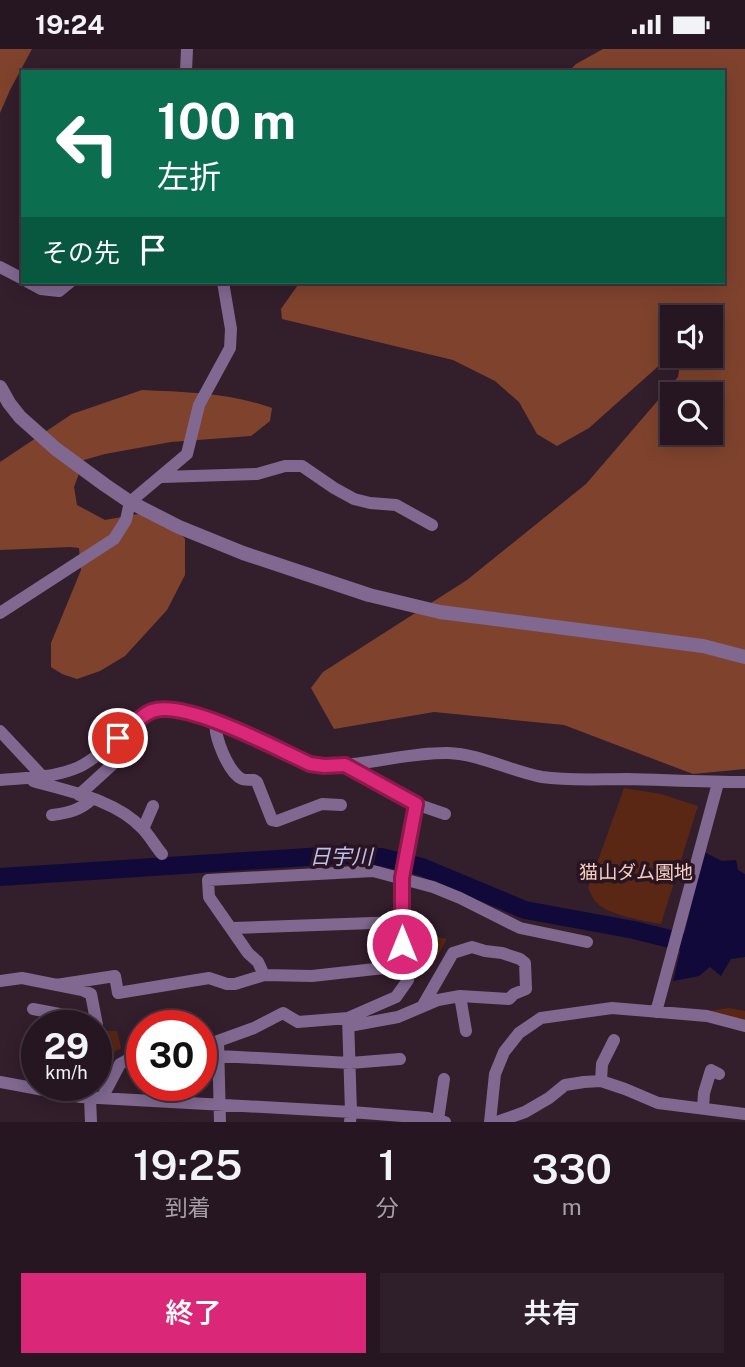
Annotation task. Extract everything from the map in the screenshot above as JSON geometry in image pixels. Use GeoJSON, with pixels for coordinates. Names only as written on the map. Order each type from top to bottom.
{"type":"FeatureCollection","features":[{"type":"Feature","properties":{"kind":"street"},"geometry":{"type":"LineString","coordinates":[[186,70],[187,49]]}},
{"type":"Feature","properties":{"kind":"street"},"geometry":{"type":"LineString","coordinates":[[0,267],[21,278]]}},
{"type":"Feature","properties":{"kind":"street"},"geometry":{"type":"LineString","coordinates":[[32,284],[41,289],[59,291],[68,284]]}},
{"type":"Feature","properties":{"kind":"street"},"geometry":{"type":"LineString","coordinates":[[0,613],[114,539],[126,520],[130,502],[187,454],[199,405],[230,348],[231,329],[223,284]]}},
{"type":"Feature","properties":{"kind":"street"},"geometry":{"type":"LineString","coordinates":[[0,387],[20,417],[56,449],[105,485],[130,502],[179,527],[243,553],[369,594],[440,612],[703,646],[745,657]]}},
{"type":"Feature","properties":{"kind":"street"},"geometry":{"type":"LineString","coordinates":[[162,477],[257,474],[285,466],[302,466],[354,499],[396,505],[432,525]]}},
{"type":"Feature","properties":{"kind":"street"},"geometry":{"type":"LineString","coordinates":[[0,780],[43,778],[75,769],[104,751],[152,711],[172,709],[192,712],[310,764],[324,766],[449,753],[467,755],[541,776],[587,781],[626,779],[745,782]]}},
{"type":"Feature","properties":{"kind":"street"},"geometry":{"type":"LineString","coordinates":[[216,722],[218,739],[230,767],[239,778],[257,782],[272,820],[276,821],[322,804],[341,805]]}},
{"type":"Feature","properties":{"kind":"street"},"geometry":{"type":"LineString","coordinates":[[0,731],[43,778]]}},
{"type":"Feature","properties":{"kind":"street"},"geometry":{"type":"LineString","coordinates":[[52,815],[69,813],[84,807],[86,797],[114,763]]}},
{"type":"Feature","properties":{"kind":"street"},"geometry":{"type":"LineString","coordinates":[[345,765],[416,804],[445,814]]}},
{"type":"Feature","properties":{"kind":"street"},"geometry":{"type":"LineString","coordinates":[[26,778],[105,803],[125,813],[143,829],[162,855]]}},
{"type":"Feature","properties":{"kind":"street"},"geometry":{"type":"LineString","coordinates":[[657,1008],[718,783]]}},
{"type":"Feature","properties":{"kind":"street"},"geometry":{"type":"LineString","coordinates":[[348,1022],[396,997],[408,980],[402,966],[402,878],[416,804]]}},
{"type":"Feature","properties":{"kind":"street"},"geometry":{"type":"LineString","coordinates":[[143,829],[153,806]]}},
{"type":"Feature","properties":{"kind":"street"},"geometry":{"type":"LineString","coordinates":[[264,975],[258,962],[248,953],[209,897],[208,880],[373,871],[433,887],[520,928],[587,942]]}},
{"type":"Feature","properties":{"kind":"street"},"geometry":{"type":"LineString","coordinates":[[232,928],[401,922]]}},
{"type":"Feature","properties":{"kind":"street"},"geometry":{"type":"LineString","coordinates":[[220,1122],[218,1041],[254,1028],[283,1013],[298,1022],[348,1022],[398,1017],[422,1007],[438,1000],[460,996],[509,999],[526,989],[525,963],[502,953],[472,947],[453,953],[422,1007]]}},
{"type":"Feature","properties":{"kind":"street"},"geometry":{"type":"LineString","coordinates":[[56,985],[115,976],[118,993],[209,978],[235,984],[264,975],[312,977],[402,966]]}},
{"type":"Feature","properties":{"kind":"street"},"geometry":{"type":"LineString","coordinates":[[0,981],[22,978],[82,990],[92,994],[94,1010]]}},
{"type":"Feature","properties":{"kind":"street"},"geometry":{"type":"LineString","coordinates":[[460,996],[466,1031]]}},
{"type":"Feature","properties":{"kind":"street"},"geometry":{"type":"LineString","coordinates":[[490,1122],[495,1074],[504,1052],[519,1033],[541,1018],[612,1008],[657,1008],[745,1025]]}},
{"type":"Feature","properties":{"kind":"street"},"geometry":{"type":"LineString","coordinates":[[33,1009],[54,1010]]}},
{"type":"Feature","properties":{"kind":"street"},"geometry":{"type":"LineString","coordinates":[[348,1022],[351,1117]]}},
{"type":"Feature","properties":{"kind":"street"},"geometry":{"type":"LineString","coordinates":[[601,1081],[602,1064],[614,1040]]}},
{"type":"Feature","properties":{"kind":"street"},"geometry":{"type":"LineString","coordinates":[[218,1056],[350,1063],[400,1059]]}},
{"type":"Feature","properties":{"kind":"street"},"geometry":{"type":"LineString","coordinates":[[112,1075],[126,1061]]}},
{"type":"Feature","properties":{"kind":"street"},"geometry":{"type":"LineString","coordinates":[[703,1108],[704,1093],[711,1070],[719,1074]]}},
{"type":"Feature","properties":{"kind":"street"},"geometry":{"type":"LineString","coordinates":[[112,1099],[220,1104],[351,1117],[428,1118],[442,1121],[444,1079]]}},
{"type":"Feature","properties":{"kind":"street"},"geometry":{"type":"LineString","coordinates":[[497,1122],[525,1112],[565,1085],[601,1081],[658,1103],[745,1114]]}},
{"type":"Feature","properties":{"kind":"street"},"geometry":{"type":"LineString","coordinates":[[0,1082],[21,1084]]}},
{"type":"Feature","properties":{"kind":"street"},"geometry":{"type":"LineString","coordinates":[[91,1122],[95,1101]]}},
{"type":"Feature","properties":{"kind":"green space","name":"猫山ダム園地"},"geometry":{"type":"Polygon","coordinates":[[[624,788],[661,794],[698,806],[661,924],[609,911],[596,902],[588,888],[624,788]]]}},
{"type":"Feature","properties":{"kind":"green space"},"geometry":{"type":"Polygon","coordinates":[[[406,930],[447,939],[433,964],[412,977],[406,966],[406,930]]]}},
{"type":"Feature","properties":{"kind":"green space"},"geometry":{"type":"Polygon","coordinates":[[[729,1008],[745,1011],[745,1023],[702,1012],[729,1008]]]}},
{"type":"Feature","properties":{"kind":"green space"},"geometry":{"type":"Polygon","coordinates":[[[112,1031],[117,1031],[121,1048],[112,1053],[112,1031]]]}},
{"type":"Feature","properties":{"kind":"shaded area"},"geometry":{"type":"Polygon","coordinates":[[[0,49],[32,49],[0,113],[0,49]]]}},
{"type":"Feature","properties":{"kind":"shaded area"},"geometry":{"type":"Polygon","coordinates":[[[603,49],[745,49],[745,769],[693,774],[564,725],[434,712],[334,729],[311,688],[323,672],[467,580],[586,484],[660,398],[660,445],[723,445],[723,382],[674,382],[678,377],[679,368],[723,368],[723,305],[660,305],[660,365],[589,428],[557,446],[537,434],[519,402],[495,381],[453,360],[282,319],[281,309],[299,284],[725,284],[725,70],[570,70],[603,49]]]}},
{"type":"Feature","properties":{"kind":"shaded area"},"geometry":{"type":"Polygon","coordinates":[[[142,390],[241,399],[272,408],[270,421],[251,436],[171,442],[84,460],[74,487],[77,505],[105,520],[138,514],[169,520],[185,539],[185,575],[167,610],[125,656],[100,671],[77,679],[51,667],[51,643],[81,570],[79,548],[0,550],[0,462],[72,414],[142,390]]]}},
{"type":"Feature","properties":{"kind":"shaded area"},"geometry":{"type":"Polygon","coordinates":[[[704,852],[722,861],[736,860],[738,870],[745,874],[745,957],[731,959],[721,976],[710,967],[699,976],[673,981],[704,852]]]}},
{"type":"Feature","properties":{"kind":"waterway","name":"日宇川"},"geometry":{"type":"LineString","coordinates":[[0,877],[338,855],[381,857],[422,867],[525,910],[634,930],[690,944]]}},
{"type":"Feature","properties":{"kind":"route"},"geometry":{"type":"LineString","coordinates":[[118,738],[152,711],[172,709],[192,712],[310,764],[345,765],[416,804],[402,878],[402,944]]}}]}
